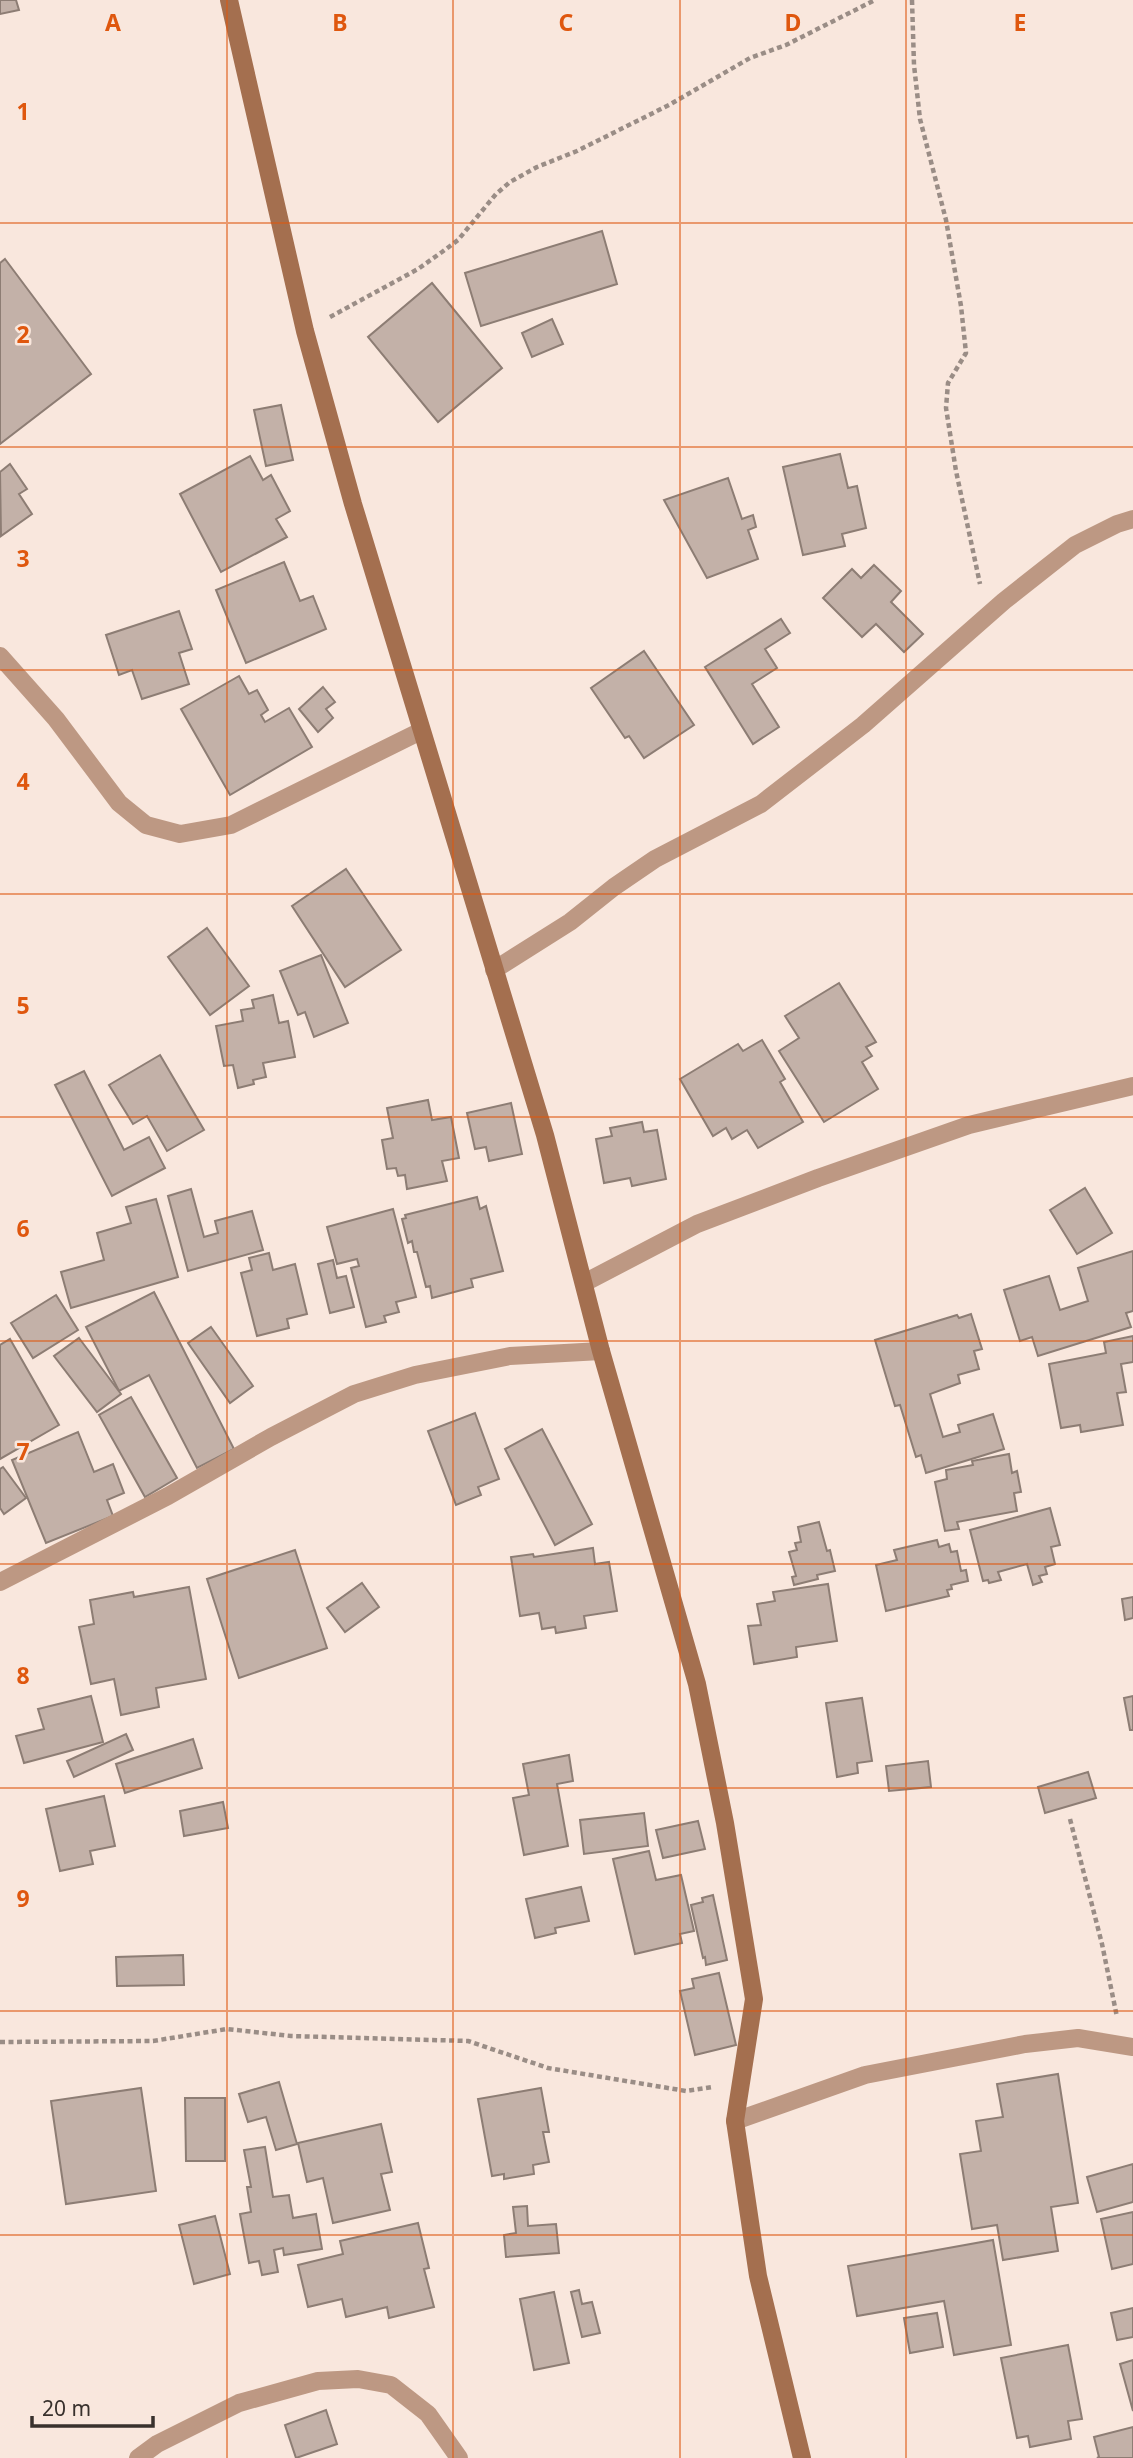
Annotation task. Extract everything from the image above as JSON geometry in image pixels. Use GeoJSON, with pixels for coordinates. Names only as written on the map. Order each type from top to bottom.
{"type":"FeatureCollection","features":[{"type":"Feature","properties":{"kind":"main road"},"geometry":{"type":"LineString","coordinates":[[229,0],[305,331],[353,504],[545,1135],[601,1351],[697,1684],[725,1822],[754,1999],[735,2121],[758,2276],[802,2458]]}},
{"type":"Feature","properties":{"kind":"street"},"geometry":{"type":"LineString","coordinates":[[494,971],[570,922],[655,859],[761,804],[863,725],[987,615],[1075,545],[1133,519]]}},
{"type":"Feature","properties":{"kind":"street"},"geometry":{"type":"LineString","coordinates":[[0,656],[56,719],[119,803],[146,825],[180,834],[231,825],[421,731]]}},
{"type":"Feature","properties":{"kind":"street"},"geometry":{"type":"LineString","coordinates":[[584,1283],[697,1224],[818,1178],[969,1125],[1133,1086]]}},
{"type":"Feature","properties":{"kind":"street"},"geometry":{"type":"LineString","coordinates":[[0,1582],[168,1496],[271,1437],[355,1394],[415,1375],[510,1356],[601,1351]]}},
{"type":"Feature","properties":{"kind":"street"},"geometry":{"type":"LineString","coordinates":[[735,2121],[864,2075],[1025,2044],[1078,2038],[1128,2046]]}},
{"type":"Feature","properties":{"kind":"street"},"geometry":{"type":"LineString","coordinates":[[138,2458],[157,2444],[239,2403],[318,2381],[358,2379],[391,2385],[401,2392],[428,2414],[459,2458]]}},
{"type":"Feature","properties":{"kind":"path"},"geometry":{"type":"LineString","coordinates":[[305,331],[418,269],[458,240],[496,194],[510,182],[669,105],[750,58],[786,46],[875,0]]}},
{"type":"Feature","properties":{"kind":"path"},"geometry":{"type":"LineString","coordinates":[[912,0],[914,65],[920,119],[946,220],[961,306],[965,353],[948,383],[946,408],[956,471],[987,615]]}},
{"type":"Feature","properties":{"kind":"path"},"geometry":{"type":"LineString","coordinates":[[1070,1819],[1128,2046]]}},
{"type":"Feature","properties":{"kind":"path"},"geometry":{"type":"LineString","coordinates":[[0,2042],[152,2041],[227,2029],[291,2036],[468,2041],[548,2068],[686,2091],[740,2083]]}},
{"type":"Feature","properties":{"kind":"building"},"geometry":{"type":"Polygon","coordinates":[[[0,0],[16,0],[19,10],[0,14],[0,0]]]}},
{"type":"Feature","properties":{"kind":"building"},"geometry":{"type":"Polygon","coordinates":[[[602,231],[617,284],[481,326],[465,273],[602,231]]]}},
{"type":"Feature","properties":{"kind":"building"},"geometry":{"type":"Polygon","coordinates":[[[5,259],[91,374],[0,444],[0,263],[5,259]]]}},
{"type":"Feature","properties":{"kind":"building"},"geometry":{"type":"Polygon","coordinates":[[[432,283],[502,368],[438,422],[368,337],[432,283]]]}},
{"type":"Feature","properties":{"kind":"building"},"geometry":{"type":"Polygon","coordinates":[[[552,319],[563,344],[532,357],[522,333],[552,319]]]}},
{"type":"Feature","properties":{"kind":"building"},"geometry":{"type":"Polygon","coordinates":[[[281,405],[293,460],[266,466],[254,410],[281,405]]]}},
{"type":"Feature","properties":{"kind":"building"},"geometry":{"type":"Polygon","coordinates":[[[840,454],[848,488],[857,486],[866,528],[842,534],[845,546],[803,555],[783,467],[840,454]]]}},
{"type":"Feature","properties":{"kind":"building"},"geometry":{"type":"Polygon","coordinates":[[[250,456],[263,480],[271,475],[290,511],[276,519],[287,537],[221,572],[180,494],[250,456]]]}},
{"type":"Feature","properties":{"kind":"building"},"geometry":{"type":"Polygon","coordinates":[[[10,464],[27,489],[19,494],[32,514],[1,536],[0,472],[10,464]]]}},
{"type":"Feature","properties":{"kind":"building"},"geometry":{"type":"Polygon","coordinates":[[[728,478],[742,519],[753,515],[756,527],[748,530],[758,559],[707,578],[664,500],[728,478]]]}},
{"type":"Feature","properties":{"kind":"building"},"geometry":{"type":"Polygon","coordinates":[[[284,562],[300,601],[313,596],[326,629],[246,663],[216,590],[284,562]]]}},
{"type":"Feature","properties":{"kind":"building"},"geometry":{"type":"Polygon","coordinates":[[[874,565],[901,591],[891,602],[923,634],[904,652],[876,624],[862,637],[823,598],[852,569],[861,578],[874,565]]]}},
{"type":"Feature","properties":{"kind":"building"},"geometry":{"type":"Polygon","coordinates":[[[179,611],[192,649],[179,653],[189,684],[142,699],[132,670],[119,675],[106,635],[179,611]]]}},
{"type":"Feature","properties":{"kind":"building"},"geometry":{"type":"Polygon","coordinates":[[[781,619],[790,633],[765,649],[777,668],[752,684],[779,727],[753,744],[705,667],[781,619]]]}},
{"type":"Feature","properties":{"kind":"building"},"geometry":{"type":"Polygon","coordinates":[[[644,651],[694,725],[644,758],[629,736],[625,738],[591,688],[644,651]]]}},
{"type":"Feature","properties":{"kind":"building"},"geometry":{"type":"Polygon","coordinates":[[[239,676],[249,694],[257,690],[268,710],[261,715],[265,722],[289,708],[312,747],[230,795],[181,709],[239,676]]]}},
{"type":"Feature","properties":{"kind":"building"},"geometry":{"type":"Polygon","coordinates":[[[323,687],[335,702],[326,709],[333,718],[318,732],[299,709],[323,687]]]}},
{"type":"Feature","properties":{"kind":"building"},"geometry":{"type":"Polygon","coordinates":[[[346,869],[401,950],[345,987],[292,906],[346,869]]]}},
{"type":"Feature","properties":{"kind":"building"},"geometry":{"type":"Polygon","coordinates":[[[207,928],[249,986],[210,1015],[168,957],[207,928]]]}},
{"type":"Feature","properties":{"kind":"building"},"geometry":{"type":"Polygon","coordinates":[[[321,955],[348,1023],[314,1037],[305,1012],[298,1015],[280,971],[321,955]]]}},
{"type":"Feature","properties":{"kind":"building"},"geometry":{"type":"Polygon","coordinates":[[[839,983],[876,1042],[866,1047],[872,1056],[862,1062],[878,1089],[824,1122],[779,1051],[799,1038],[785,1016],[839,983]]]}},
{"type":"Feature","properties":{"kind":"building"},"geometry":{"type":"Polygon","coordinates":[[[273,995],[279,1023],[288,1021],[295,1057],[263,1063],[266,1077],[253,1080],[254,1084],[238,1088],[233,1065],[224,1066],[216,1026],[243,1021],[241,1010],[254,1008],[252,1000],[273,995]]]}},
{"type":"Feature","properties":{"kind":"building"},"geometry":{"type":"Polygon","coordinates":[[[762,1040],[785,1079],[780,1082],[803,1122],[758,1148],[747,1130],[732,1139],[726,1128],[713,1136],[680,1079],[738,1044],[743,1051],[762,1040]]]}},
{"type":"Feature","properties":{"kind":"building"},"geometry":{"type":"Polygon","coordinates":[[[160,1055],[204,1130],[167,1151],[147,1116],[133,1124],[109,1085],[160,1055]]]}},
{"type":"Feature","properties":{"kind":"building"},"geometry":{"type":"Polygon","coordinates":[[[84,1071],[124,1150],[149,1137],[165,1168],[112,1196],[55,1085],[84,1071]]]}},
{"type":"Feature","properties":{"kind":"building"},"geometry":{"type":"Polygon","coordinates":[[[428,1100],[432,1120],[451,1117],[459,1158],[442,1161],[447,1181],[407,1189],[405,1175],[398,1176],[396,1168],[387,1169],[382,1140],[393,1138],[387,1108],[428,1100]]]}},
{"type":"Feature","properties":{"kind":"building"},"geometry":{"type":"Polygon","coordinates":[[[511,1103],[522,1154],[489,1161],[486,1147],[475,1149],[467,1113],[511,1103]]]}},
{"type":"Feature","properties":{"kind":"building"},"geometry":{"type":"Polygon","coordinates":[[[642,1122],[644,1132],[657,1130],[666,1179],[632,1186],[630,1178],[604,1183],[596,1139],[612,1136],[610,1128],[642,1122]]]}},
{"type":"Feature","properties":{"kind":"building"},"geometry":{"type":"Polygon","coordinates":[[[1085,1188],[1112,1233],[1077,1254],[1050,1210],[1085,1188]]]}},
{"type":"Feature","properties":{"kind":"building"},"geometry":{"type":"Polygon","coordinates":[[[191,1189],[204,1237],[218,1233],[215,1221],[252,1211],[263,1250],[188,1271],[168,1196],[191,1189]]]}},
{"type":"Feature","properties":{"kind":"building"},"geometry":{"type":"Polygon","coordinates":[[[477,1197],[480,1209],[486,1206],[503,1271],[471,1279],[473,1287],[432,1298],[430,1286],[426,1287],[417,1252],[414,1252],[412,1241],[408,1243],[402,1219],[406,1218],[405,1215],[477,1197]]]}},
{"type":"Feature","properties":{"kind":"building"},"geometry":{"type":"Polygon","coordinates":[[[156,1199],[178,1277],[71,1308],[61,1272],[104,1260],[97,1233],[131,1223],[126,1207],[156,1199]]]}},
{"type":"Feature","properties":{"kind":"building"},"geometry":{"type":"Polygon","coordinates":[[[393,1209],[416,1297],[396,1302],[399,1312],[384,1316],[386,1322],[366,1327],[351,1268],[359,1266],[357,1259],[337,1264],[327,1227],[393,1209]]]}},
{"type":"Feature","properties":{"kind":"building"},"geometry":{"type":"Polygon","coordinates":[[[1133,1251],[1133,1311],[1126,1313],[1131,1327],[1038,1356],[1032,1337],[1020,1341],[1004,1290],[1049,1276],[1060,1310],[1088,1301],[1078,1268],[1133,1251]]]}},
{"type":"Feature","properties":{"kind":"building"},"geometry":{"type":"Polygon","coordinates":[[[269,1253],[273,1270],[295,1264],[307,1314],[287,1319],[289,1328],[257,1336],[241,1273],[252,1270],[249,1258],[269,1253]]]}},
{"type":"Feature","properties":{"kind":"building"},"geometry":{"type":"Polygon","coordinates":[[[333,1260],[337,1278],[346,1276],[354,1307],[330,1313],[318,1264],[333,1260]]]}},
{"type":"Feature","properties":{"kind":"building"},"geometry":{"type":"Polygon","coordinates":[[[154,1292],[234,1449],[197,1468],[149,1375],[119,1391],[86,1327],[154,1292]]]}},
{"type":"Feature","properties":{"kind":"building"},"geometry":{"type":"Polygon","coordinates":[[[56,1295],[78,1330],[33,1358],[11,1323],[56,1295]]]}},
{"type":"Feature","properties":{"kind":"building"},"geometry":{"type":"Polygon","coordinates":[[[971,1314],[982,1349],[974,1351],[979,1369],[958,1375],[960,1383],[930,1394],[943,1437],[960,1432],[958,1425],[993,1414],[1004,1449],[926,1473],[921,1455],[916,1457],[900,1405],[895,1406],[875,1340],[957,1315],[959,1318],[971,1314]]]}},
{"type":"Feature","properties":{"kind":"building"},"geometry":{"type":"Polygon","coordinates":[[[211,1327],[253,1386],[230,1403],[188,1343],[211,1327]]]}},
{"type":"Feature","properties":{"kind":"building"},"geometry":{"type":"Polygon","coordinates":[[[1133,1336],[1133,1362],[1121,1364],[1126,1392],[1117,1393],[1123,1425],[1081,1432],[1080,1425],[1061,1428],[1049,1364],[1106,1353],[1104,1342],[1133,1336]]]}},
{"type":"Feature","properties":{"kind":"building"},"geometry":{"type":"Polygon","coordinates":[[[79,1338],[121,1394],[97,1412],[54,1356],[79,1338]]]}},
{"type":"Feature","properties":{"kind":"building"},"geometry":{"type":"Polygon","coordinates":[[[10,1339],[59,1425],[0,1459],[0,1345],[10,1339]]]}},
{"type":"Feature","properties":{"kind":"building"},"geometry":{"type":"Polygon","coordinates":[[[131,1397],[177,1478],[145,1497],[99,1415],[131,1397]]]}},
{"type":"Feature","properties":{"kind":"building"},"geometry":{"type":"Polygon","coordinates":[[[475,1413],[499,1479],[478,1487],[481,1495],[456,1505],[428,1431],[475,1413]]]}},
{"type":"Feature","properties":{"kind":"building"},"geometry":{"type":"Polygon","coordinates":[[[542,1429],[592,1524],[555,1545],[505,1449],[542,1429]]]}},
{"type":"Feature","properties":{"kind":"building"},"geometry":{"type":"Polygon","coordinates":[[[78,1432],[94,1472],[113,1464],[124,1493],[107,1500],[113,1516],[46,1543],[12,1460],[78,1432]]]}},
{"type":"Feature","properties":{"kind":"building"},"geometry":{"type":"Polygon","coordinates":[[[1009,1454],[1012,1473],[1017,1471],[1021,1492],[1014,1493],[1017,1511],[957,1522],[959,1529],[945,1531],[935,1482],[947,1479],[946,1470],[973,1465],[972,1461],[1009,1454]]]}},
{"type":"Feature","properties":{"kind":"building"},"geometry":{"type":"Polygon","coordinates":[[[3,1467],[26,1498],[4,1514],[0,1508],[0,1469],[3,1467]]]}},
{"type":"Feature","properties":{"kind":"building"},"geometry":{"type":"Polygon","coordinates":[[[1050,1508],[1060,1545],[1051,1547],[1055,1564],[1045,1567],[1047,1574],[1039,1576],[1042,1582],[1033,1585],[1027,1564],[998,1572],[1001,1580],[989,1583],[988,1580],[983,1581],[970,1530],[1050,1508]]]}},
{"type":"Feature","properties":{"kind":"building"},"geometry":{"type":"Polygon","coordinates":[[[819,1522],[835,1571],[794,1585],[792,1577],[796,1576],[789,1552],[797,1550],[795,1543],[801,1542],[798,1527],[819,1522]]]}},
{"type":"Feature","properties":{"kind":"building"},"geometry":{"type":"Polygon","coordinates":[[[937,1540],[939,1547],[949,1544],[951,1552],[957,1551],[961,1571],[966,1570],[968,1581],[951,1585],[952,1589],[947,1590],[949,1596],[886,1611],[876,1565],[897,1560],[894,1550],[937,1540]]]}},
{"type":"Feature","properties":{"kind":"building"},"geometry":{"type":"Polygon","coordinates":[[[593,1548],[595,1564],[609,1562],[617,1611],[584,1616],[586,1628],[556,1633],[555,1627],[542,1629],[539,1613],[520,1616],[511,1557],[533,1554],[534,1557],[593,1548]]]}},
{"type":"Feature","properties":{"kind":"building"},"geometry":{"type":"Polygon","coordinates":[[[295,1550],[327,1648],[239,1678],[207,1579],[295,1550]]]}},
{"type":"Feature","properties":{"kind":"building"},"geometry":{"type":"Polygon","coordinates":[[[362,1583],[379,1607],[345,1632],[327,1608],[362,1583]]]}},
{"type":"Feature","properties":{"kind":"building"},"geometry":{"type":"Polygon","coordinates":[[[828,1584],[837,1641],[796,1647],[797,1657],[754,1664],[748,1626],[761,1625],[757,1604],[775,1601],[773,1592],[828,1584]]]}},
{"type":"Feature","properties":{"kind":"building"},"geometry":{"type":"Polygon","coordinates":[[[189,1587],[206,1679],[156,1688],[159,1707],[121,1715],[114,1679],[91,1684],[79,1627],[94,1624],[90,1600],[133,1592],[134,1597],[189,1587]]]}},
{"type":"Feature","properties":{"kind":"building"},"geometry":{"type":"Polygon","coordinates":[[[1133,1597],[1133,1618],[1125,1620],[1122,1599],[1133,1597]]]}},
{"type":"Feature","properties":{"kind":"building"},"geometry":{"type":"Polygon","coordinates":[[[91,1696],[103,1742],[24,1763],[16,1736],[44,1729],[38,1709],[91,1696]]]}},
{"type":"Feature","properties":{"kind":"building"},"geometry":{"type":"Polygon","coordinates":[[[1133,1696],[1133,1730],[1130,1730],[1124,1698],[1133,1696]]]}},
{"type":"Feature","properties":{"kind":"building"},"geometry":{"type":"Polygon","coordinates":[[[862,1698],[872,1761],[857,1763],[858,1773],[837,1777],[826,1703],[862,1698]]]}},
{"type":"Feature","properties":{"kind":"building"},"geometry":{"type":"Polygon","coordinates":[[[126,1734],[133,1750],[74,1777],[67,1761],[126,1734]]]}},
{"type":"Feature","properties":{"kind":"building"},"geometry":{"type":"Polygon","coordinates":[[[193,1739],[202,1768],[125,1793],[116,1764],[193,1739]]]}},
{"type":"Feature","properties":{"kind":"building"},"geometry":{"type":"Polygon","coordinates":[[[569,1755],[573,1781],[557,1784],[568,1846],[524,1855],[513,1798],[529,1795],[523,1764],[569,1755]]]}},
{"type":"Feature","properties":{"kind":"building"},"geometry":{"type":"Polygon","coordinates":[[[928,1761],[931,1787],[889,1791],[886,1766],[928,1761]]]}},
{"type":"Feature","properties":{"kind":"building"},"geometry":{"type":"Polygon","coordinates":[[[1088,1772],[1096,1798],[1045,1813],[1038,1787],[1088,1772]]]}},
{"type":"Feature","properties":{"kind":"building"},"geometry":{"type":"Polygon","coordinates":[[[104,1796],[115,1846],[90,1851],[93,1864],[60,1871],[46,1809],[104,1796]]]}},
{"type":"Feature","properties":{"kind":"building"},"geometry":{"type":"Polygon","coordinates":[[[223,1802],[228,1828],[184,1836],[180,1811],[223,1802]]]}},
{"type":"Feature","properties":{"kind":"building"},"geometry":{"type":"Polygon","coordinates":[[[644,1813],[648,1846],[584,1854],[580,1820],[644,1813]]]}},
{"type":"Feature","properties":{"kind":"building"},"geometry":{"type":"Polygon","coordinates":[[[698,1821],[705,1849],[663,1858],[656,1830],[698,1821]]]}},
{"type":"Feature","properties":{"kind":"building"},"geometry":{"type":"Polygon","coordinates":[[[649,1851],[656,1880],[681,1875],[694,1931],[680,1934],[682,1943],[635,1954],[613,1859],[649,1851]]]}},
{"type":"Feature","properties":{"kind":"building"},"geometry":{"type":"Polygon","coordinates":[[[581,1887],[589,1921],[555,1928],[556,1933],[535,1938],[526,1899],[581,1887]]]}},
{"type":"Feature","properties":{"kind":"building"},"geometry":{"type":"Polygon","coordinates":[[[713,1895],[727,1960],[706,1965],[691,1905],[703,1902],[702,1898],[713,1895]]]}},
{"type":"Feature","properties":{"kind":"building"},"geometry":{"type":"Polygon","coordinates":[[[183,1955],[184,1985],[117,1986],[116,1957],[183,1955]]]}},
{"type":"Feature","properties":{"kind":"building"},"geometry":{"type":"Polygon","coordinates":[[[719,1973],[736,2045],[695,2055],[680,1991],[694,1988],[692,1979],[719,1973]]]}},
{"type":"Feature","properties":{"kind":"building"},"geometry":{"type":"Polygon","coordinates":[[[1058,2074],[1078,2203],[1051,2207],[1058,2251],[1003,2260],[997,2225],[972,2229],[960,2154],[981,2151],[976,2121],[1003,2117],[997,2084],[1058,2074]]]}},
{"type":"Feature","properties":{"kind":"building"},"geometry":{"type":"Polygon","coordinates":[[[279,2082],[297,2144],[276,2150],[266,2117],[248,2122],[239,2094],[279,2082]]]}},
{"type":"Feature","properties":{"kind":"building"},"geometry":{"type":"Polygon","coordinates":[[[141,2088],[156,2191],[66,2204],[51,2101],[141,2088]]]}},
{"type":"Feature","properties":{"kind":"building"},"geometry":{"type":"Polygon","coordinates":[[[541,2088],[549,2132],[543,2132],[549,2162],[533,2165],[534,2174],[504,2179],[504,2174],[492,2176],[478,2099],[541,2088]]]}},
{"type":"Feature","properties":{"kind":"building"},"geometry":{"type":"Polygon","coordinates":[[[185,2098],[225,2098],[225,2161],[186,2161],[185,2098]]]}},
{"type":"Feature","properties":{"kind":"building"},"geometry":{"type":"Polygon","coordinates":[[[381,2124],[392,2172],[381,2174],[390,2210],[333,2223],[323,2178],[307,2182],[298,2143],[381,2124]]]}},
{"type":"Feature","properties":{"kind":"building"},"geometry":{"type":"Polygon","coordinates":[[[265,2147],[273,2197],[289,2195],[293,2218],[316,2214],[322,2249],[284,2255],[283,2248],[274,2250],[278,2272],[262,2275],[259,2261],[249,2263],[240,2214],[251,2212],[247,2187],[251,2187],[244,2150],[265,2147]]]}},
{"type":"Feature","properties":{"kind":"building"},"geometry":{"type":"Polygon","coordinates":[[[1133,2164],[1133,2202],[1097,2212],[1087,2177],[1133,2164]]]}},
{"type":"Feature","properties":{"kind":"building"},"geometry":{"type":"Polygon","coordinates":[[[527,2206],[528,2226],[556,2224],[559,2253],[506,2257],[504,2235],[516,2233],[513,2207],[527,2206]]]}},
{"type":"Feature","properties":{"kind":"building"},"geometry":{"type":"Polygon","coordinates":[[[1133,2212],[1133,2264],[1112,2269],[1101,2219],[1133,2212]]]}},
{"type":"Feature","properties":{"kind":"building"},"geometry":{"type":"Polygon","coordinates":[[[215,2216],[230,2274],[194,2284],[179,2225],[215,2216]]]}},
{"type":"Feature","properties":{"kind":"building"},"geometry":{"type":"Polygon","coordinates":[[[418,2223],[429,2268],[424,2269],[434,2307],[389,2318],[387,2307],[346,2317],[342,2299],[308,2307],[298,2265],[343,2254],[340,2241],[418,2223]]]}},
{"type":"Feature","properties":{"kind":"building"},"geometry":{"type":"Polygon","coordinates":[[[993,2240],[1011,2345],[954,2355],[944,2301],[857,2316],[848,2266],[993,2240]]]}},
{"type":"Feature","properties":{"kind":"building"},"geometry":{"type":"Polygon","coordinates":[[[579,2290],[582,2304],[592,2302],[600,2333],[582,2337],[571,2292],[579,2290]]]}},
{"type":"Feature","properties":{"kind":"building"},"geometry":{"type":"Polygon","coordinates":[[[554,2292],[569,2363],[534,2370],[520,2299],[554,2292]]]}},
{"type":"Feature","properties":{"kind":"building"},"geometry":{"type":"Polygon","coordinates":[[[1133,2308],[1133,2337],[1117,2340],[1111,2313],[1133,2308]]]}},
{"type":"Feature","properties":{"kind":"building"},"geometry":{"type":"Polygon","coordinates":[[[937,2313],[943,2347],[910,2353],[904,2318],[937,2313]]]}},
{"type":"Feature","properties":{"kind":"building"},"geometry":{"type":"Polygon","coordinates":[[[1068,2345],[1082,2419],[1068,2421],[1071,2439],[1030,2447],[1028,2436],[1017,2438],[1001,2358],[1068,2345]]]}},
{"type":"Feature","properties":{"kind":"building"},"geometry":{"type":"Polygon","coordinates":[[[1133,2360],[1133,2411],[1120,2364],[1133,2360]]]}},
{"type":"Feature","properties":{"kind":"building"},"geometry":{"type":"Polygon","coordinates":[[[326,2410],[337,2444],[296,2458],[285,2425],[326,2410]]]}},
{"type":"Feature","properties":{"kind":"building"},"geometry":{"type":"Polygon","coordinates":[[[1133,2427],[1133,2458],[1097,2458],[1099,2457],[1094,2437],[1133,2427]]]}}]}
